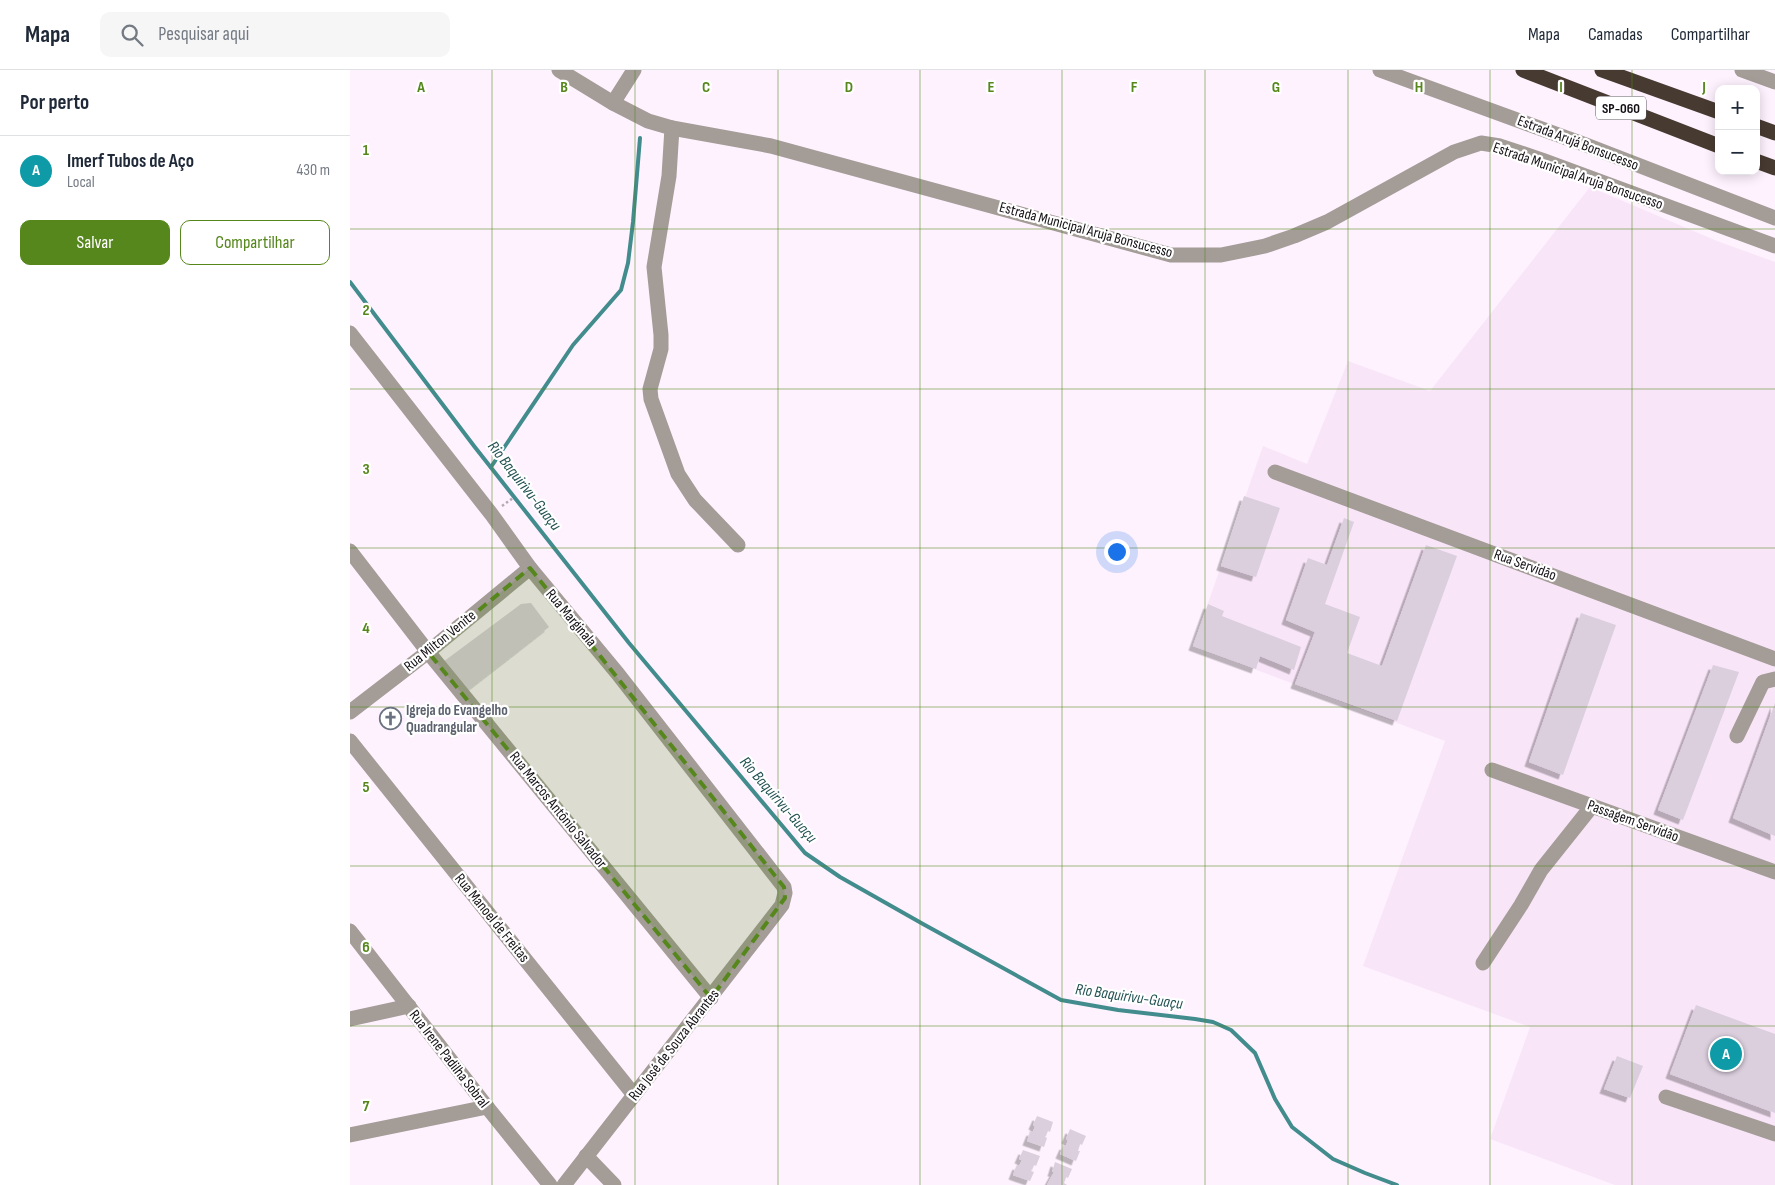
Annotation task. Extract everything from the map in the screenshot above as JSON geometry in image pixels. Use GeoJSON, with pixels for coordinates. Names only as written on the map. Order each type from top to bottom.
{"type":"FeatureCollection","features":[{"type":"Feature","properties":{"kind":"highway","name":"SP-060"},"geometry":{"type":"LineString","coordinates":[[1523,70],[1715,144]]}},
{"type":"Feature","properties":{"kind":"highway","name":"SP-060"},"geometry":{"type":"LineString","coordinates":[[1602,70],[1715,111]]}},
{"type":"Feature","properties":{"kind":"highway"},"geometry":{"type":"LineString","coordinates":[[1760,127],[1775,133]]}},
{"type":"Feature","properties":{"kind":"highway"},"geometry":{"type":"LineString","coordinates":[[1760,162],[1775,168]]}},
{"type":"Feature","properties":{"kind":"street","name":"Estrada Municipal Aruja Bonsucesso"},"geometry":{"type":"LineString","coordinates":[[559,70],[613,103],[648,121],[672,128],[780,148],[1171,255],[1221,255],[1265,246],[1294,236],[1327,222],[1454,152],[1481,143],[1500,146],[1542,160],[1775,246]]}},
{"type":"Feature","properties":{"kind":"street"},"geometry":{"type":"LineString","coordinates":[[613,103],[634,70]]}},
{"type":"Feature","properties":{"kind":"street","name":"Estrada Arujá Bonsucesso"},"geometry":{"type":"LineString","coordinates":[[1380,70],[1586,145],[1775,218]]}},
{"type":"Feature","properties":{"kind":"street"},"geometry":{"type":"LineString","coordinates":[[1742,70],[1775,82]]}},
{"type":"Feature","properties":{"kind":"street"},"geometry":{"type":"LineString","coordinates":[[672,128],[669,176],[654,267],[661,335],[660,349],[650,389],[651,399],[678,474],[695,500],[738,545]]}},
{"type":"Feature","properties":{"kind":"street","name":"Rua Marginala"},"geometry":{"type":"LineString","coordinates":[[350,333],[492,515],[530,568],[618,674],[784,887],[785,893],[782,905]]}},
{"type":"Feature","properties":{"kind":"street","name":"Rua Servidão"},"geometry":{"type":"LineString","coordinates":[[1274,472],[1775,659]]}},
{"type":"Feature","properties":{"kind":"street","name":"Rua Marcos Antônio Salvador"},"geometry":{"type":"LineString","coordinates":[[350,551],[428,652],[711,998]]}},
{"type":"Feature","properties":{"kind":"street","name":"Rua Milton Venite"},"geometry":{"type":"LineString","coordinates":[[350,712],[428,652],[530,568]]}},
{"type":"Feature","properties":{"kind":"street"},"geometry":{"type":"LineString","coordinates":[[1737,736],[1763,682],[1775,679]]}},
{"type":"Feature","properties":{"kind":"street","name":"Rua Manoel de Freitas"},"geometry":{"type":"LineString","coordinates":[[350,741],[634,1095]]}},
{"type":"Feature","properties":{"kind":"street","name":"Passagem Servidão"},"geometry":{"type":"LineString","coordinates":[[1492,770],[1775,872]]}},
{"type":"Feature","properties":{"kind":"street"},"geometry":{"type":"LineString","coordinates":[[1483,962],[1541,870],[1592,806]]}},
{"type":"Feature","properties":{"kind":"street","name":"Rua José de Souza Abrantes"},"geometry":{"type":"LineString","coordinates":[[564,1185],[782,905]]}},
{"type":"Feature","properties":{"kind":"street","name":"Rua Irene Padilha Sobral"},"geometry":{"type":"LineString","coordinates":[[350,931],[550,1185]]}},
{"type":"Feature","properties":{"kind":"street"},"geometry":{"type":"LineString","coordinates":[[350,1019],[409,1006]]}},
{"type":"Feature","properties":{"kind":"street"},"geometry":{"type":"LineString","coordinates":[[1666,1097],[1775,1134]]}},
{"type":"Feature","properties":{"kind":"street"},"geometry":{"type":"LineString","coordinates":[[350,1135],[487,1107]]}},
{"type":"Feature","properties":{"kind":"street"},"geometry":{"type":"LineString","coordinates":[[586,1156],[614,1185]]}},
{"type":"Feature","properties":{"kind":"path"},"geometry":{"type":"LineString","coordinates":[[507,503],[513,498]]}},
{"type":"Feature","properties":{"kind":"highlighted area"},"geometry":{"type":"Polygon","coordinates":[[[530,568],[784,887],[785,898],[711,998],[428,652],[530,568]]]}},
{"type":"Feature","properties":{"kind":"shaded area"},"geometry":{"type":"Polygon","coordinates":[[[1590,187],[1717,241],[1775,262],[1775,1185],[1615,1185],[1490,1139],[1530,1027],[1363,966],[1445,741],[1193,646],[1263,446],[1307,464],[1348,361],[1430,391],[1590,187]]]}},
{"type":"Feature","properties":{"kind":"building"},"geometry":{"type":"Polygon","coordinates":[[[1244,496],[1280,508],[1256,577],[1221,566],[1244,496]]]}},
{"type":"Feature","properties":{"kind":"building"},"geometry":{"type":"Polygon","coordinates":[[[1344,518],[1354,522],[1325,604],[1360,617],[1347,653],[1382,666],[1426,545],[1457,556],[1397,721],[1295,684],[1315,632],[1286,620],[1308,558],[1327,565],[1344,518]]]}},
{"type":"Feature","properties":{"kind":"building"},"geometry":{"type":"Polygon","coordinates":[[[531,603],[549,627],[468,690],[443,662],[521,604],[531,603]]]}},
{"type":"Feature","properties":{"kind":"building"},"geometry":{"type":"Polygon","coordinates":[[[1208,604],[1224,611],[1222,616],[1301,647],[1294,670],[1260,656],[1256,669],[1193,646],[1208,604]]]}},
{"type":"Feature","properties":{"kind":"building"},"geometry":{"type":"Polygon","coordinates":[[[1581,613],[1616,625],[1563,775],[1529,762],[1581,613]]]}},
{"type":"Feature","properties":{"kind":"building"},"geometry":{"type":"Polygon","coordinates":[[[1713,665],[1739,672],[1683,820],[1658,810],[1713,665]]]}},
{"type":"Feature","properties":{"kind":"building"},"geometry":{"type":"Polygon","coordinates":[[[1775,703],[1775,836],[1733,818],[1775,703]]]}},
{"type":"Feature","properties":{"kind":"building"},"geometry":{"type":"Polygon","coordinates":[[[1696,1005],[1775,1034],[1775,1113],[1670,1074],[1696,1005]]]}},
{"type":"Feature","properties":{"kind":"building"},"geometry":{"type":"Polygon","coordinates":[[[1617,1056],[1643,1066],[1630,1098],[1604,1089],[1617,1056]]]}},
{"type":"Feature","properties":{"kind":"building"},"geometry":{"type":"Polygon","coordinates":[[[1037,1116],[1053,1122],[1050,1132],[1048,1131],[1045,1137],[1047,1138],[1044,1147],[1027,1141],[1031,1131],[1033,1132],[1035,1126],[1033,1125],[1037,1116]]]}},
{"type":"Feature","properties":{"kind":"building"},"geometry":{"type":"Polygon","coordinates":[[[1070,1129],[1086,1136],[1082,1145],[1080,1144],[1078,1151],[1080,1151],[1076,1161],[1060,1154],[1064,1145],[1066,1146],[1068,1140],[1066,1139],[1070,1129]]]}},
{"type":"Feature","properties":{"kind":"building"},"geometry":{"type":"Polygon","coordinates":[[[1023,1150],[1040,1156],[1036,1166],[1034,1165],[1031,1171],[1034,1172],[1030,1181],[1013,1175],[1017,1165],[1019,1166],[1022,1160],[1019,1159],[1023,1150]]]}},
{"type":"Feature","properties":{"kind":"building"},"geometry":{"type":"Polygon","coordinates":[[[1055,1162],[1072,1169],[1064,1183],[1067,1185],[1047,1185],[1054,1172],[1052,1172],[1055,1162]]]}},
{"type":"Feature","properties":{"kind":"waterway"},"geometry":{"type":"LineString","coordinates":[[491,467],[573,345],[621,290],[628,263],[640,138]]}},
{"type":"Feature","properties":{"kind":"waterway","name":"Rio Baquirivu-Guaçu"},"geometry":{"type":"LineString","coordinates":[[350,282],[474,446],[629,643],[805,853],[840,877],[1061,1000],[1118,1010],[1213,1022],[1231,1030],[1255,1053],[1275,1099],[1292,1127],[1333,1159],[1397,1185]]}},
{"type":"Feature","properties":{"kind":"place","name":"Igreja do Evangelho Quadrangular"},"geometry":{"type":"Point","coordinates":[390,719]}},
{"type":"Feature","properties":{"kind":"place","name":"Imerf Tubos de Aço"},"geometry":{"type":"Point","coordinates":[1726,1054]}}]}
